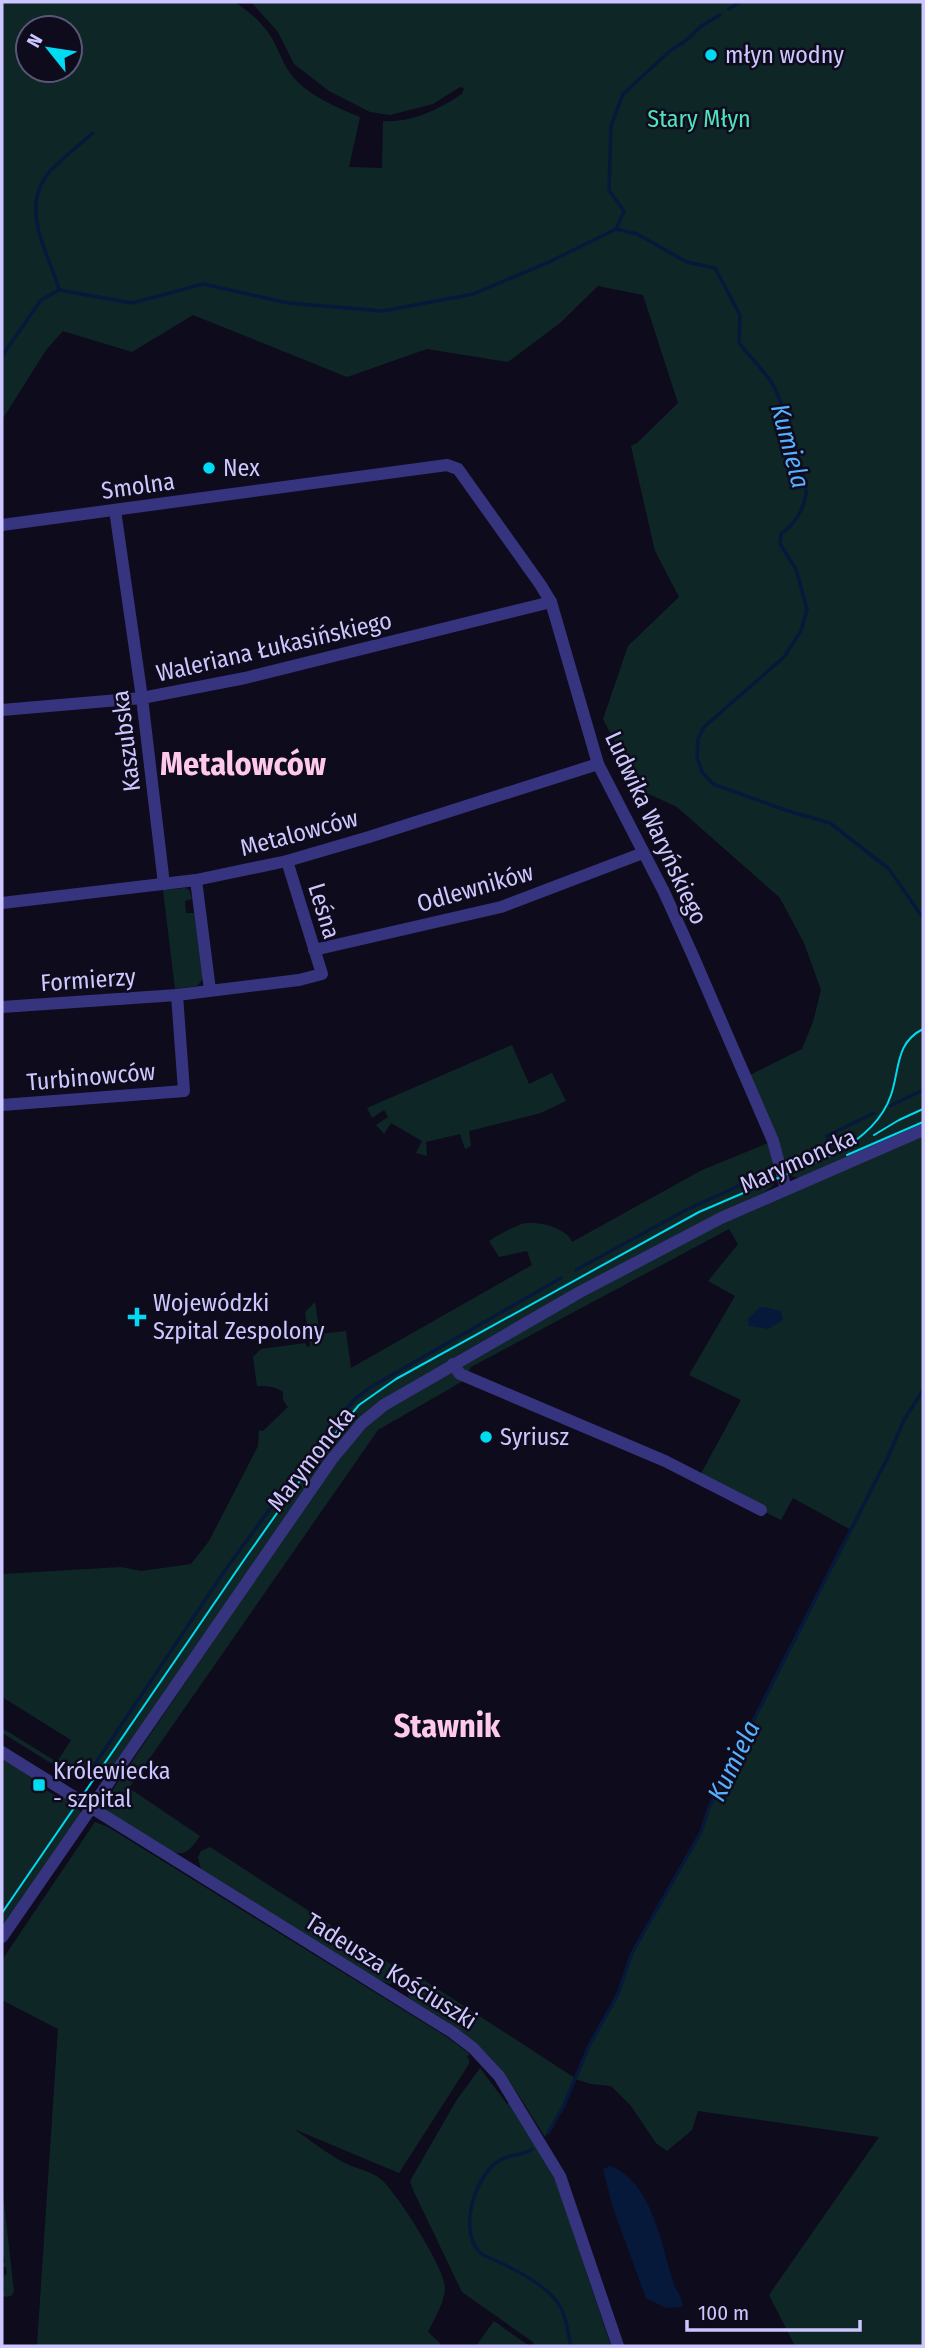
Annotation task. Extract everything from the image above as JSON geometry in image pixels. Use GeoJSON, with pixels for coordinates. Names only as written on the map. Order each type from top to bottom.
{"type":"FeatureCollection","features":[{"type":"Feature","properties":{"kind":"street","name":"Smolna"},"geometry":{"type":"LineString","coordinates":[[2,525],[447,464]]}},
{"type":"Feature","properties":{"kind":"street","name":"Ludwika Waryńskiego"},"geometry":{"type":"LineString","coordinates":[[447,464],[458,469],[551,601],[598,764],[664,892],[773,1141],[786,1189]]}},
{"type":"Feature","properties":{"kind":"street","name":"Kaszubska"},"geometry":{"type":"LineString","coordinates":[[115,510],[142,698],[164,884]]}},
{"type":"Feature","properties":{"kind":"street","name":"Waleriana Łukasińskiego"},"geometry":{"type":"LineString","coordinates":[[2,710],[142,698],[245,678],[551,601]]}},
{"type":"Feature","properties":{"kind":"street","name":"Metalowców"},"geometry":{"type":"LineString","coordinates":[[2,903],[196,880],[287,861],[598,764]]}},
{"type":"Feature","properties":{"kind":"street","name":"Odlewników"},"geometry":{"type":"LineString","coordinates":[[314,950],[501,907],[643,853]]}},
{"type":"Feature","properties":{"kind":"street","name":"Leśna"},"geometry":{"type":"LineString","coordinates":[[210,990],[299,980],[322,974],[287,861]]}},
{"type":"Feature","properties":{"kind":"street"},"geometry":{"type":"LineString","coordinates":[[177,995],[210,990],[196,880]]}},
{"type":"Feature","properties":{"kind":"street","name":"Formierzy"},"geometry":{"type":"LineString","coordinates":[[2,1007],[177,995]]}},
{"type":"Feature","properties":{"kind":"street","name":"Turbinowców"},"geometry":{"type":"LineString","coordinates":[[2,1105],[184,1091],[177,995]]}},
{"type":"Feature","properties":{"kind":"street","name":"Marymoncka"},"geometry":{"type":"LineString","coordinates":[[2,1937],[227,1608],[350,1436],[384,1405],[666,1246],[786,1189],[923,1130]]}},
{"type":"Feature","properties":{"kind":"street"},"geometry":{"type":"LineString","coordinates":[[453,1364],[460,1374],[665,1461],[761,1510]]}},
{"type":"Feature","properties":{"kind":"street","name":"Tadeusza Kościuszki"},"geometry":{"type":"LineString","coordinates":[[2,1752],[473,2048],[499,2076],[563,2182],[618,2346]]}},
{"type":"Feature","properties":{"kind":"green space","name":"Stary Młyn"},"geometry":{"type":"Polygon","coordinates":[[[2,2],[234,2],[251,14],[265,29],[287,69],[301,85],[325,101],[360,117],[349,167],[382,168],[383,121],[404,120],[425,114],[462,94],[464,88],[460,87],[433,104],[390,115],[370,112],[329,91],[294,64],[278,32],[251,2],[923,2],[923,1126],[799,1178],[787,1175],[750,1075],[802,1049],[813,1022],[821,990],[804,943],[780,898],[677,807],[640,790],[603,719],[628,646],[679,597],[655,551],[631,446],[678,403],[643,295],[598,286],[560,323],[508,362],[427,349],[347,377],[193,315],[132,352],[63,331],[46,350],[2,420],[2,2]]]}},
{"type":"Feature","properties":{"kind":"green space"},"geometry":{"type":"Polygon","coordinates":[[[163,890],[189,890],[192,899],[185,901],[186,913],[194,913],[203,979],[197,986],[175,989],[163,890]]]}},
{"type":"Feature","properties":{"kind":"green space"},"geometry":{"type":"Polygon","coordinates":[[[512,1045],[529,1084],[552,1073],[566,1101],[541,1113],[469,1131],[471,1146],[465,1149],[460,1134],[426,1142],[427,1156],[416,1153],[422,1141],[391,1123],[384,1134],[376,1125],[388,1117],[384,1110],[372,1118],[367,1108],[512,1045]]]}},
{"type":"Feature","properties":{"kind":"green space"},"geometry":{"type":"Polygon","coordinates":[[[923,1135],[923,2346],[795,2346],[769,2295],[879,2137],[698,2111],[692,2130],[667,2151],[656,2143],[631,2106],[611,2086],[575,2079],[563,2107],[545,2137],[512,2086],[484,2051],[458,2030],[410,1999],[407,1992],[408,1983],[416,1975],[575,2078],[589,2046],[618,1994],[628,1961],[700,1832],[709,1807],[851,1530],[793,1498],[781,1520],[698,1479],[741,1400],[689,1375],[735,1296],[708,1281],[738,1244],[729,1229],[471,1367],[463,1381],[378,1430],[129,1788],[200,1836],[189,1850],[182,1853],[172,1852],[110,1813],[103,1804],[312,1496],[348,1447],[379,1414],[563,1308],[724,1221],[923,1135]]]}},
{"type":"Feature","properties":{"kind":"green space"},"geometry":{"type":"Polygon","coordinates":[[[768,1143],[775,1177],[770,1188],[486,1339],[377,1404],[284,1520],[104,1779],[90,1773],[77,1779],[2,1733],[2,1728],[57,1762],[71,1740],[2,1697],[2,1574],[121,1567],[141,1571],[191,1564],[209,1541],[258,1446],[259,1430],[263,1431],[288,1407],[283,1400],[283,1392],[274,1387],[257,1386],[253,1357],[261,1349],[305,1343],[307,1347],[310,1346],[305,1312],[315,1302],[320,1334],[346,1331],[351,1368],[532,1265],[527,1251],[499,1257],[489,1241],[504,1232],[525,1223],[541,1224],[564,1232],[572,1242],[702,1170],[768,1143]]]}},
{"type":"Feature","properties":{"kind":"green space"},"geometry":{"type":"Polygon","coordinates":[[[2,1759],[34,1778],[32,1782],[37,1784],[35,1787],[61,1799],[63,1796],[77,1806],[81,1813],[2,1931],[2,1759]]]}},
{"type":"Feature","properties":{"kind":"green space"},"geometry":{"type":"Polygon","coordinates":[[[95,1822],[108,1827],[447,2037],[470,2054],[466,2058],[469,2058],[469,2064],[399,2173],[294,2129],[347,2164],[378,2177],[406,2211],[443,2278],[443,2299],[428,2332],[443,2346],[27,2346],[37,2345],[58,2029],[2,2000],[2,1960],[95,1822]]]}},
{"type":"Feature","properties":{"kind":"green space"},"geometry":{"type":"Polygon","coordinates":[[[210,1847],[397,1968],[399,1979],[390,1984],[379,1980],[201,1870],[198,1857],[201,1851],[210,1847]]]}},
{"type":"Feature","properties":{"kind":"green space"},"geometry":{"type":"Polygon","coordinates":[[[480,2068],[507,2104],[510,2102],[556,2181],[611,2346],[534,2346],[533,2342],[462,2292],[414,2192],[410,2181],[456,2101],[480,2068]]]}},
{"type":"Feature","properties":{"kind":"green space"},"geometry":{"type":"Polygon","coordinates":[[[2,2185],[14,2292],[11,2296],[2,2297],[3,2278],[7,2273],[6,2267],[2,2267],[5,2262],[2,2247],[2,2185]]]}},
{"type":"Feature","properties":{"kind":"green space"},"geometry":{"type":"Polygon","coordinates":[[[494,2321],[529,2346],[476,2346],[494,2321]]]}},
{"type":"Feature","properties":{"kind":"water"},"geometry":{"type":"Polygon","coordinates":[[[763,1307],[781,1311],[783,1320],[768,1329],[749,1326],[748,1319],[763,1307]]]}},
{"type":"Feature","properties":{"kind":"water"},"geometry":{"type":"Polygon","coordinates":[[[610,2166],[624,2173],[645,2199],[653,2215],[682,2307],[666,2308],[646,2298],[613,2208],[603,2169],[610,2166]]]}},
{"type":"Feature","properties":{"kind":"waterway"},"geometry":{"type":"LineString","coordinates":[[729,9],[740,2]]}},
{"type":"Feature","properties":{"kind":"waterway","name":"Kumiela"},"geometry":{"type":"LineString","coordinates":[[616,229],[624,211],[609,190],[611,126],[623,94],[670,51],[720,15]]}},
{"type":"Feature","properties":{"kind":"waterway"},"geometry":{"type":"LineString","coordinates":[[59,289],[38,228],[37,199],[41,184],[51,170],[93,133]]}},
{"type":"Feature","properties":{"kind":"waterway","name":"Kumiela"},"geometry":{"type":"LineString","coordinates":[[616,229],[637,234],[687,262],[715,268],[740,315],[739,343],[777,393],[805,486],[805,500],[800,512],[781,534],[780,544],[796,569],[807,609],[801,631],[784,657],[704,727],[698,739],[697,757],[702,772],[713,784],[830,823],[889,869],[923,918]]}},
{"type":"Feature","properties":{"kind":"waterway"},"geometry":{"type":"LineString","coordinates":[[2,356],[41,300],[59,290],[132,303],[203,284],[288,303],[383,311],[473,294],[549,262],[616,229]]}},
{"type":"Feature","properties":{"kind":"waterway"},"geometry":{"type":"LineString","coordinates":[[890,1106],[923,1090]]}},
{"type":"Feature","properties":{"kind":"waterway"},"geometry":{"type":"LineString","coordinates":[[832,1150],[827,1136],[874,1113]]}},
{"type":"Feature","properties":{"kind":"waterway"},"geometry":{"type":"LineString","coordinates":[[576,1270],[686,1210],[767,1173]]}},
{"type":"Feature","properties":{"kind":"waterway"},"geometry":{"type":"LineString","coordinates":[[89,1773],[226,1569],[330,1427],[356,1398],[561,1278]]}},
{"type":"Feature","properties":{"kind":"waterway","name":"Kumiela"},"geometry":{"type":"LineString","coordinates":[[548,2133],[563,2107],[589,2046],[618,1994],[632,1953],[701,1832],[709,1807],[888,1457],[904,1420],[923,1390]]}},
{"type":"Feature","properties":{"kind":"waterway","name":"Kumiela"},"geometry":{"type":"LineString","coordinates":[[532,2149],[501,2159],[488,2170],[471,2208],[471,2235],[475,2246],[483,2255],[504,2264],[547,2291],[565,2317],[571,2346]]}},
{"type":"Feature","properties":{"kind":"tram line"},"geometry":{"type":"LineString","coordinates":[[2,1913],[246,1557],[321,1451],[359,1405],[396,1379],[699,1212],[834,1154],[852,1143],[882,1114],[891,1095],[903,1049],[907,1042],[923,1029]]}},
{"type":"Feature","properties":{"kind":"tram line"},"geometry":{"type":"LineString","coordinates":[[874,1135],[923,1109]]}},
{"type":"Feature","properties":{"kind":"tram line"},"geometry":{"type":"LineString","coordinates":[[847,1155],[923,1122]]}},
{"type":"Feature","properties":{"kind":"place","name":"młyn wodny"},"geometry":{"type":"Point","coordinates":[711,55]}},
{"type":"Feature","properties":{"kind":"place","name":"Nex"},"geometry":{"type":"Point","coordinates":[209,468]}},
{"type":"Feature","properties":{"kind":"place","name":"Wojewódzki Szpital Zespolony"},"geometry":{"type":"Point","coordinates":[137,1317]}},
{"type":"Feature","properties":{"kind":"place","name":"Syriusz"},"geometry":{"type":"Point","coordinates":[486,1437]}},
{"type":"Feature","properties":{"kind":"place","name":"Królewiecka - szpital"},"geometry":{"type":"Point","coordinates":[39,1785]}},
{"type":"Feature","properties":{"kind":"district","name":"Metalowców"},"geometry":{"type":"Point","coordinates":[243,764]}},
{"type":"Feature","properties":{"kind":"district","name":"Stawnik"},"geometry":{"type":"Point","coordinates":[447,1726]}}]}
